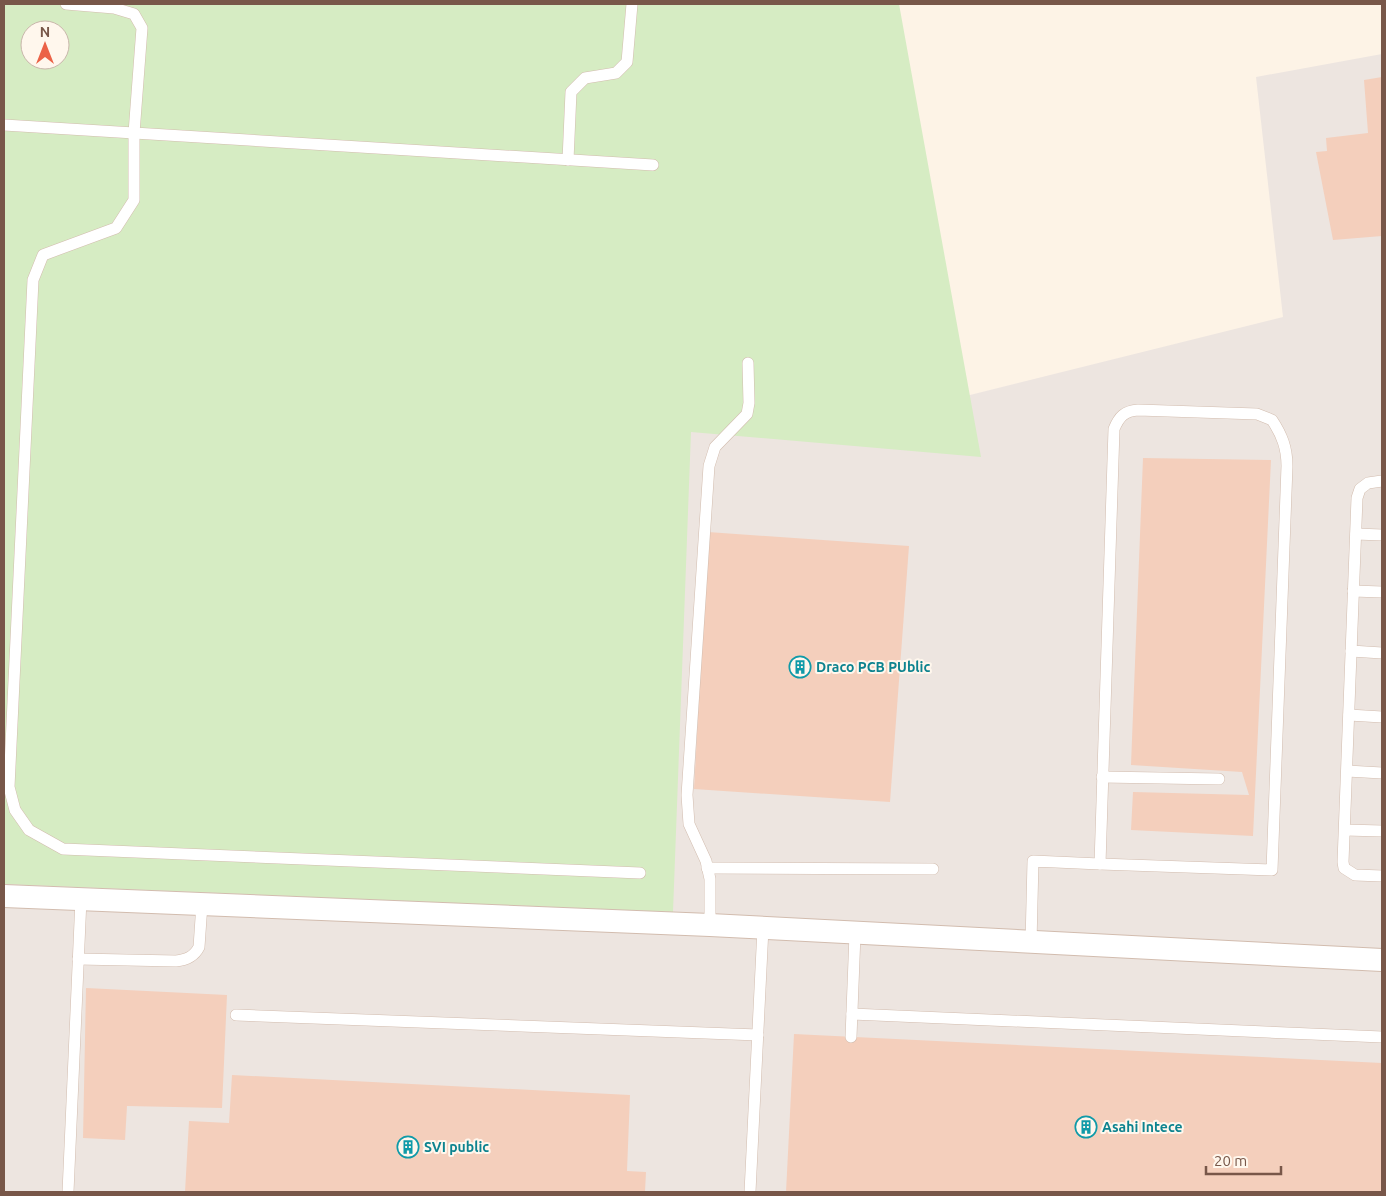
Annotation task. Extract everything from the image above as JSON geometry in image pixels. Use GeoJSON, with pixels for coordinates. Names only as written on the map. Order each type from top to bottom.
{"type":"FeatureCollection","features":[{"type":"Feature","properties":{"kind":"street"},"geometry":{"type":"LineString","coordinates":[[4,896],[763,928],[1382,960]]}},
{"type":"Feature","properties":{"kind":"lane"},"geometry":{"type":"LineString","coordinates":[[66,4],[114,8],[134,14],[142,28],[134,134],[134,200],[116,228],[43,255],[33,280],[10,657],[9,787],[15,810],[29,830],[63,849],[640,873]]}},
{"type":"Feature","properties":{"kind":"lane"},"geometry":{"type":"LineString","coordinates":[[568,160],[571,92],[585,78],[616,73],[627,62],[632,4]]}},
{"type":"Feature","properties":{"kind":"lane"},"geometry":{"type":"LineString","coordinates":[[4,126],[653,165]]}},
{"type":"Feature","properties":{"kind":"lane"},"geometry":{"type":"LineString","coordinates":[[710,926],[710,879],[700,846],[689,824],[687,795],[709,466],[715,447],[747,414],[749,403],[748,363]]}},
{"type":"Feature","properties":{"kind":"lane"},"geometry":{"type":"LineString","coordinates":[[1031,943],[1033,861],[1100,864],[1272,870],[1287,453],[1284,441],[1272,420],[1257,414],[1138,410],[1127,411],[1116,424],[1114,430],[1100,864]]}},
{"type":"Feature","properties":{"kind":"lane"},"geometry":{"type":"LineString","coordinates":[[1382,481],[1368,483],[1360,488],[1357,498],[1344,868],[1355,875],[1382,876]]}},
{"type":"Feature","properties":{"kind":"lane"},"geometry":{"type":"LineString","coordinates":[[1356,534],[1382,536]]}},
{"type":"Feature","properties":{"kind":"lane"},"geometry":{"type":"LineString","coordinates":[[1354,591],[1382,592]]}},
{"type":"Feature","properties":{"kind":"lane"},"geometry":{"type":"LineString","coordinates":[[1351,651],[1382,653]]}},
{"type":"Feature","properties":{"kind":"lane"},"geometry":{"type":"LineString","coordinates":[[1349,716],[1382,717]]}},
{"type":"Feature","properties":{"kind":"lane"},"geometry":{"type":"LineString","coordinates":[[1347,771],[1382,773]]}},
{"type":"Feature","properties":{"kind":"lane"},"geometry":{"type":"LineString","coordinates":[[1102,778],[1219,779]]}},
{"type":"Feature","properties":{"kind":"lane"},"geometry":{"type":"LineString","coordinates":[[1345,830],[1382,831]]}},
{"type":"Feature","properties":{"kind":"lane"},"geometry":{"type":"LineString","coordinates":[[707,868],[933,869]]}},
{"type":"Feature","properties":{"kind":"lane"},"geometry":{"type":"LineString","coordinates":[[68,1192],[81,899]]}},
{"type":"Feature","properties":{"kind":"lane"},"geometry":{"type":"LineString","coordinates":[[78,959],[176,961],[188,959],[197,952],[199,946],[202,904]]}},
{"type":"Feature","properties":{"kind":"lane"},"geometry":{"type":"LineString","coordinates":[[750,1192],[763,928]]}},
{"type":"Feature","properties":{"kind":"lane"},"geometry":{"type":"LineString","coordinates":[[851,1037],[855,934]]}},
{"type":"Feature","properties":{"kind":"lane"},"geometry":{"type":"LineString","coordinates":[[852,1014],[1382,1037]]}},
{"type":"Feature","properties":{"kind":"lane"},"geometry":{"type":"LineString","coordinates":[[236,1015],[758,1035]]}},
{"type":"Feature","properties":{"kind":"shaded area"},"geometry":{"type":"Polygon","coordinates":[[[4,4],[44,20],[20,20],[20,70],[70,70],[70,31],[970,395],[1283,317],[1256,77],[1382,54],[1382,1192],[4,1192],[4,4]]]}},
{"type":"Feature","properties":{"kind":"green space"},"geometry":{"type":"Polygon","coordinates":[[[4,4],[899,4],[981,457],[691,432],[673,912],[4,884],[4,4]]]}},
{"type":"Feature","properties":{"kind":"building"},"geometry":{"type":"Polygon","coordinates":[[[1382,77],[1382,236],[1333,240],[1316,152],[1327,151],[1326,138],[1368,133],[1364,80],[1382,77]]]}},
{"type":"Feature","properties":{"kind":"building"},"geometry":{"type":"Polygon","coordinates":[[[1143,458],[1271,460],[1253,836],[1131,830],[1133,792],[1249,795],[1242,772],[1131,765],[1143,458]]]}},
{"type":"Feature","properties":{"kind":"building","name":"Draco PCB PUblic"},"geometry":{"type":"Polygon","coordinates":[[[708,532],[909,546],[890,802],[694,789],[708,532]]]}},
{"type":"Feature","properties":{"kind":"building"},"geometry":{"type":"Polygon","coordinates":[[[86,988],[227,995],[222,1108],[127,1106],[125,1140],[83,1138],[86,988]]]}},
{"type":"Feature","properties":{"kind":"building","name":"Asahi Intece"},"geometry":{"type":"Polygon","coordinates":[[[794,1034],[1382,1063],[1382,1192],[786,1192],[794,1034]]]}},
{"type":"Feature","properties":{"kind":"building","name":"SVI public"},"geometry":{"type":"Polygon","coordinates":[[[232,1075],[630,1095],[627,1171],[646,1172],[645,1192],[185,1192],[189,1121],[229,1123],[232,1075]]]}},
{"type":"Feature","properties":{"kind":"place","name":"Draco PCB PUblic"},"geometry":{"type":"Point","coordinates":[800,667]}},
{"type":"Feature","properties":{"kind":"place","name":"Asahi Intece"},"geometry":{"type":"Point","coordinates":[1086,1127]}},
{"type":"Feature","properties":{"kind":"place","name":"SVI public"},"geometry":{"type":"Point","coordinates":[408,1147]}}]}
